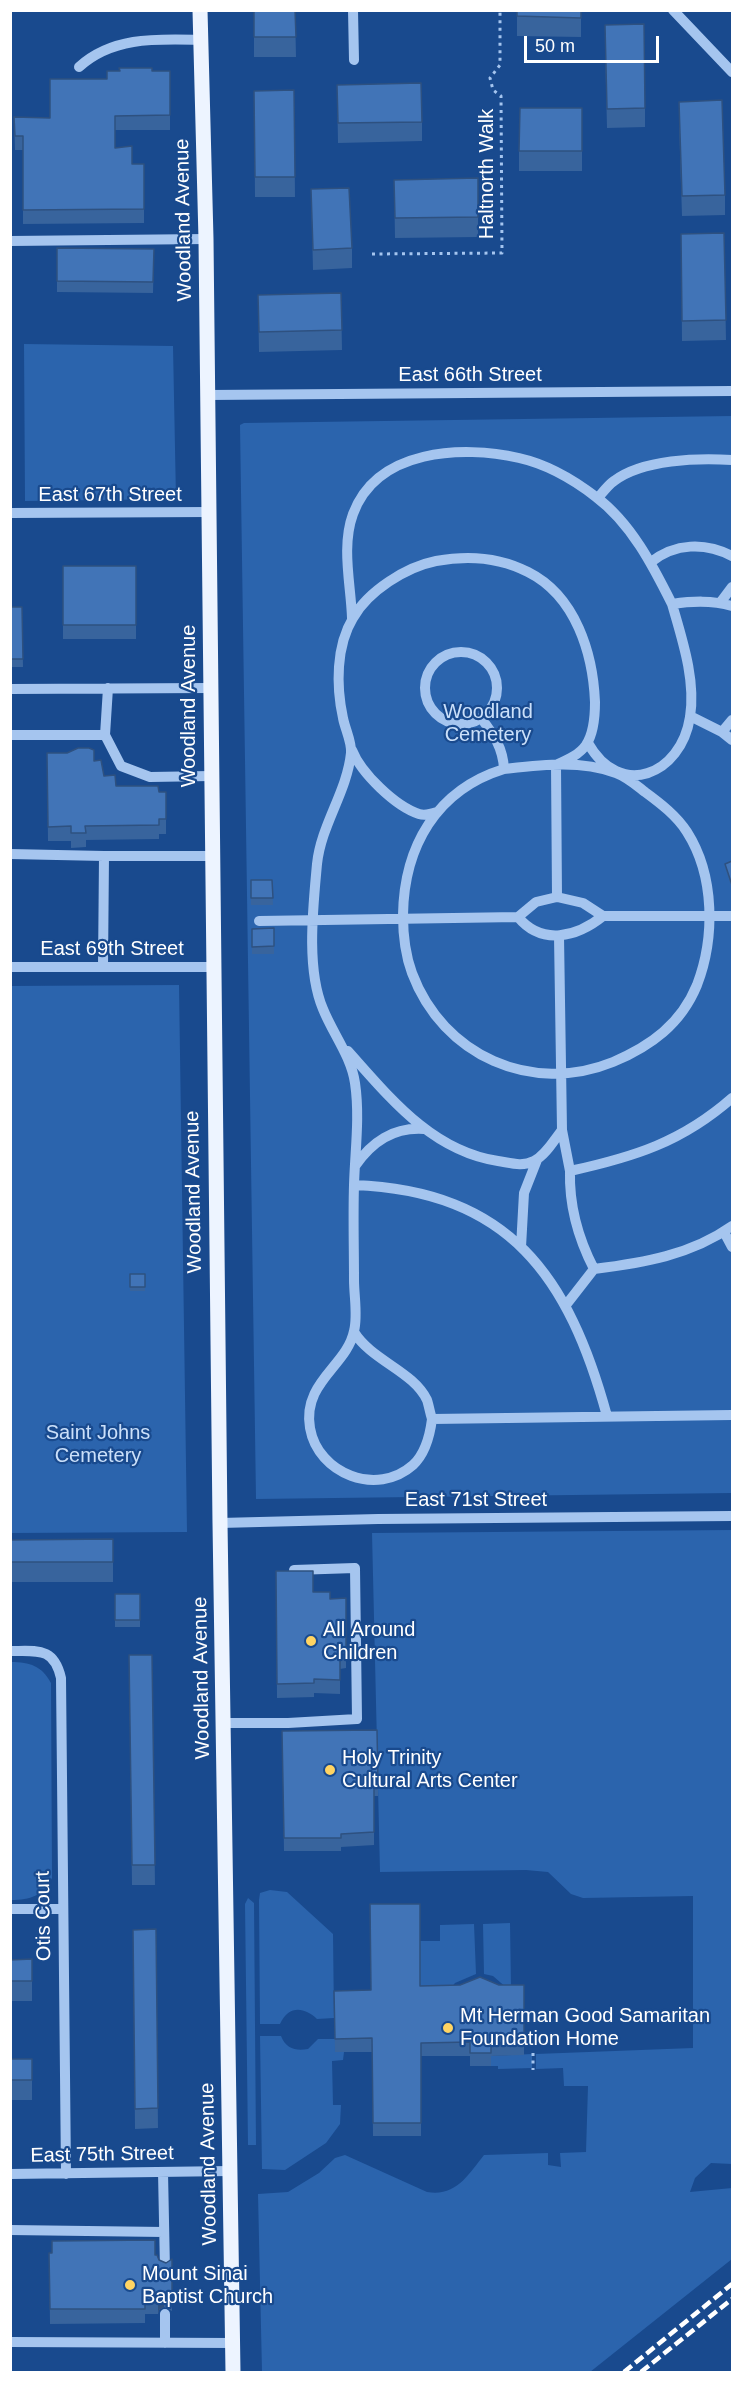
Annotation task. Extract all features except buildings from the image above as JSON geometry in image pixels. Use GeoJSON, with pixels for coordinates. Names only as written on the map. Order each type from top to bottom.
{"type":"FeatureCollection","features":[{"type":"Feature","properties":{"kind":"main road","name":"Woodland Avenue"},"geometry":{"type":"LineString","coordinates":[[200,10],[206,239],[211,856],[233,2373]]}},
{"type":"Feature","properties":{"kind":"street"},"geometry":{"type":"LineString","coordinates":[[353,10],[354,60]]}},
{"type":"Feature","properties":{"kind":"street"},"geometry":{"type":"LineString","coordinates":[[673,10],[732,72]]}},
{"type":"Feature","properties":{"kind":"street"},"geometry":{"type":"LineString","coordinates":[[79,67],[90,57],[108,48],[130,42],[154,39],[201,40]]}},
{"type":"Feature","properties":{"kind":"street"},"geometry":{"type":"LineString","coordinates":[[10,241],[206,239]]}},
{"type":"Feature","properties":{"kind":"street","name":"East 66th Street"},"geometry":{"type":"LineString","coordinates":[[208,395],[732,391]]}},
{"type":"Feature","properties":{"kind":"street"},"geometry":{"type":"LineString","coordinates":[[423,833],[423,822],[417,813],[379,786],[362,769],[351,750],[342,715],[339,670],[340,654],[352,618],[348,542],[353,513],[371,486],[387,472],[404,462],[419,457],[464,452],[521,458],[569,478],[598,498],[620,520],[651,562],[672,604],[687,662],[691,699],[690,716],[680,748],[667,763],[656,771],[642,775],[619,774],[588,767],[556,765],[504,769],[475,781],[437,812],[423,833],[409,868],[404,920],[406,952],[413,976],[431,1007],[456,1038],[482,1055],[510,1068],[539,1074],[561,1074],[587,1070],[612,1062],[639,1050],[669,1029],[682,1012],[699,978],[707,948],[709,916],[703,874],[688,833],[668,810],[619,774],[600,761],[588,743]]}},
{"type":"Feature","properties":{"kind":"street"},"geometry":{"type":"LineString","coordinates":[[598,498],[614,481],[632,471],[653,465],[683,461],[732,460]]}},
{"type":"Feature","properties":{"kind":"street","name":"East 67th Street"},"geometry":{"type":"LineString","coordinates":[[10,513],[209,512]]}},
{"type":"Feature","properties":{"kind":"street"},"geometry":{"type":"LineString","coordinates":[[651,562],[669,550],[696,546],[706,546],[732,556]]}},
{"type":"Feature","properties":{"kind":"street"},"geometry":{"type":"LineString","coordinates":[[352,618],[382,587],[426,563],[479,557],[509,564],[542,580],[564,604],[586,645],[593,678],[595,712],[588,743],[576,754],[556,765]]}},
{"type":"Feature","properties":{"kind":"street"},"geometry":{"type":"LineString","coordinates":[[720,603],[732,587]]}},
{"type":"Feature","properties":{"kind":"street"},"geometry":{"type":"LineString","coordinates":[[672,604],[720,603],[732,606]]}},
{"type":"Feature","properties":{"kind":"street"},"geometry":{"type":"LineString","coordinates":[[472,652],[490,666],[496,676],[498,688],[495,700],[482,718],[468,724],[455,724],[434,713],[427,702],[424,690],[425,678],[438,659],[448,653],[472,652]]}},
{"type":"Feature","properties":{"kind":"street"},"geometry":{"type":"LineString","coordinates":[[108,688],[105,735],[121,766],[150,777],[210,776]]}},
{"type":"Feature","properties":{"kind":"street"},"geometry":{"type":"LineString","coordinates":[[10,689],[210,688]]}},
{"type":"Feature","properties":{"kind":"street"},"geometry":{"type":"LineString","coordinates":[[690,716],[722,732],[732,740]]}},
{"type":"Feature","properties":{"kind":"street"},"geometry":{"type":"LineString","coordinates":[[482,718],[496,738],[504,755],[504,769]]}},
{"type":"Feature","properties":{"kind":"street"},"geometry":{"type":"LineString","coordinates":[[722,732],[732,720]]}},
{"type":"Feature","properties":{"kind":"street"},"geometry":{"type":"LineString","coordinates":[[10,735],[105,735]]}},
{"type":"Feature","properties":{"kind":"street"},"geometry":{"type":"LineString","coordinates":[[351,750],[339,794],[322,837],[317,860],[313,921],[315,979],[318,995],[323,1011],[340,1043],[355,1080],[357,1110],[354,1185],[354,1332],[341,1356],[317,1386],[312,1400],[309,1422],[321,1455],[343,1474],[360,1479],[381,1479],[412,1466],[430,1437],[432,1419],[426,1400],[415,1384],[370,1352],[354,1332]]}},
{"type":"Feature","properties":{"kind":"street"},"geometry":{"type":"LineString","coordinates":[[556,765],[557,897]]}},
{"type":"Feature","properties":{"kind":"street"},"geometry":{"type":"LineString","coordinates":[[417,813],[437,812]]}},
{"type":"Feature","properties":{"kind":"street"},"geometry":{"type":"LineString","coordinates":[[10,854],[211,856]]}},
{"type":"Feature","properties":{"kind":"street"},"geometry":{"type":"LineString","coordinates":[[103,967],[104,856]]}},
{"type":"Feature","properties":{"kind":"street"},"geometry":{"type":"LineString","coordinates":[[259,921],[518,917],[536,902],[557,897],[583,903],[603,916]]}},
{"type":"Feature","properties":{"kind":"street"},"geometry":{"type":"LineString","coordinates":[[518,917],[532,930],[559,936],[576,933],[603,916],[732,916]]}},
{"type":"Feature","properties":{"kind":"street"},"geometry":{"type":"LineString","coordinates":[[559,936],[562,1130],[570,1171],[575,1219],[580,1239],[594,1269]]}},
{"type":"Feature","properties":{"kind":"street","name":"East 69th Street"},"geometry":{"type":"LineString","coordinates":[[10,967],[213,967]]}},
{"type":"Feature","properties":{"kind":"street"},"geometry":{"type":"LineString","coordinates":[[340,1043],[403,1112],[424,1129],[457,1150],[486,1160],[518,1165],[537,1160]]}},
{"type":"Feature","properties":{"kind":"street"},"geometry":{"type":"LineString","coordinates":[[570,1171],[614,1161],[661,1144],[711,1117],[732,1098]]}},
{"type":"Feature","properties":{"kind":"street"},"geometry":{"type":"LineString","coordinates":[[355,1166],[379,1140],[410,1128],[424,1129]]}},
{"type":"Feature","properties":{"kind":"street"},"geometry":{"type":"LineString","coordinates":[[521,1247],[524,1193],[537,1160],[562,1130]]}},
{"type":"Feature","properties":{"kind":"street"},"geometry":{"type":"LineString","coordinates":[[354,1185],[382,1186],[432,1196],[461,1207],[501,1229],[521,1247],[543,1272],[566,1305],[587,1352],[608,1416]]}},
{"type":"Feature","properties":{"kind":"street"},"geometry":{"type":"LineString","coordinates":[[566,1305],[594,1269],[626,1265],[676,1254],[728,1229],[732,1247]]}},
{"type":"Feature","properties":{"kind":"street"},"geometry":{"type":"LineString","coordinates":[[432,1419],[732,1415]]}},
{"type":"Feature","properties":{"kind":"street","name":"East 71st Street"},"geometry":{"type":"LineString","coordinates":[[220,1523],[378,1519],[732,1516]]}},
{"type":"Feature","properties":{"kind":"street"},"geometry":{"type":"LineString","coordinates":[[223,1723],[288,1723],[357,1719],[355,1568],[294,1570]]}},
{"type":"Feature","properties":{"kind":"street","name":"Otis Court"},"geometry":{"type":"LineString","coordinates":[[10,1651],[45,1653],[54,1659],[61,1678],[66,2174]]}},
{"type":"Feature","properties":{"kind":"street"},"geometry":{"type":"LineString","coordinates":[[10,1909],[62,1909]]}},
{"type":"Feature","properties":{"kind":"street","name":"East 75th Street"},"geometry":{"type":"LineString","coordinates":[[10,2174],[230,2171]]}},
{"type":"Feature","properties":{"kind":"street"},"geometry":{"type":"LineString","coordinates":[[163,2172],[165,2270]]}},
{"type":"Feature","properties":{"kind":"street"},"geometry":{"type":"LineString","coordinates":[[10,2230],[164,2237]]}},
{"type":"Feature","properties":{"kind":"street"},"geometry":{"type":"LineString","coordinates":[[165,2314],[165,2343]]}},
{"type":"Feature","properties":{"kind":"street"},"geometry":{"type":"LineString","coordinates":[[10,2342],[233,2343]]}},
{"type":"Feature","properties":{"kind":"path","name":"Haltnorth Walk"},"geometry":{"type":"LineString","coordinates":[[372,254],[502,253],[501,96],[493,90],[490,78],[500,65],[500,10]]}},
{"type":"Feature","properties":{"kind":"path"},"geometry":{"type":"LineString","coordinates":[[533,2053],[533,2070]]}},
{"type":"Feature","properties":{"kind":"green space"},"geometry":{"type":"Polygon","coordinates":[[[24,344],[173,346],[176,499],[25,501],[24,344]]]}},
{"type":"Feature","properties":{"kind":"green space","name":"Woodland Cemetery"},"geometry":{"type":"Polygon","coordinates":[[[732,416],[732,1493],[256,1499],[240,425],[244,423],[732,416]]]}},
{"type":"Feature","properties":{"kind":"green space","name":"Saint Johns Cemetery"},"geometry":{"type":"Polygon","coordinates":[[[179,985],[187,1532],[11,1533],[10,986],[179,985]]]}},
{"type":"Feature","properties":{"kind":"green space"},"geometry":{"type":"Polygon","coordinates":[[[732,1530],[732,2164],[711,2163],[695,2178],[690,2192],[732,2188],[732,2259],[590,2372],[262,2372],[258,2194],[288,2192],[319,2173],[335,2158],[345,2155],[427,2192],[437,2193],[454,2188],[484,2155],[548,2153],[548,2165],[561,2167],[560,2153],[586,2152],[588,2086],[564,2086],[563,2068],[536,2069],[536,2054],[693,2048],[693,1896],[583,1898],[571,1894],[548,1872],[526,1870],[380,1872],[372,1533],[732,1530]]]}},
{"type":"Feature","properties":{"kind":"green space"},"geometry":{"type":"Polygon","coordinates":[[[11,1662],[35,1666],[51,1683],[52,1878],[35,1896],[11,1900],[11,1662]]]}},
{"type":"Feature","properties":{"kind":"green space"},"geometry":{"type":"Polygon","coordinates":[[[270,1890],[287,1892],[333,1934],[334,2018],[317,2019],[307,2012],[297,2010],[288,2014],[280,2024],[260,2024],[259,1900],[260,1893],[270,1890]]]}},
{"type":"Feature","properties":{"kind":"green space"},"geometry":{"type":"Polygon","coordinates":[[[248,1898],[254,1903],[256,2145],[248,2145],[245,1904],[248,1898]]]}},
{"type":"Feature","properties":{"kind":"green space"},"geometry":{"type":"Polygon","coordinates":[[[510,1923],[511,1989],[508,1989],[493,1976],[484,1974],[483,1924],[510,1923]]]}},
{"type":"Feature","properties":{"kind":"green space"},"geometry":{"type":"Polygon","coordinates":[[[474,1924],[476,1974],[455,1983],[449,1990],[420,1996],[420,1941],[440,1941],[440,1925],[474,1924]]]}},
{"type":"Feature","properties":{"kind":"green space"},"geometry":{"type":"Polygon","coordinates":[[[260,2036],[281,2036],[289,2046],[299,2050],[308,2049],[318,2039],[335,2039],[335,2052],[344,2052],[343,2060],[332,2061],[333,2105],[341,2105],[340,2124],[326,2143],[285,2170],[262,2169],[260,2036]]]}},
{"type":"Feature","properties":{"kind":"green space"},"geometry":{"type":"Polygon","coordinates":[[[532,2054],[532,2068],[498,2069],[498,2066],[491,2066],[491,2056],[532,2054]]]}},
{"type":"Feature","properties":{"kind":"railway"},"geometry":{"type":"LineString","coordinates":[[624,2372],[732,2284]]}},
{"type":"Feature","properties":{"kind":"railway"},"geometry":{"type":"LineString","coordinates":[[641,2372],[732,2299]]}},
{"type":"Feature","properties":{"kind":"place","name":"All Around Children"},"geometry":{"type":"Point","coordinates":[311,1641]}},
{"type":"Feature","properties":{"kind":"place","name":"Holy Trinity Cultural Arts Center"},"geometry":{"type":"Point","coordinates":[330,1770]}},
{"type":"Feature","properties":{"kind":"place","name":"Mt Herman Good Samaritan Foundation Home"},"geometry":{"type":"Point","coordinates":[448,2028]}},
{"type":"Feature","properties":{"kind":"place","name":"Mount Sinai Baptist Church"},"geometry":{"type":"Point","coordinates":[130,2285]}}]}
